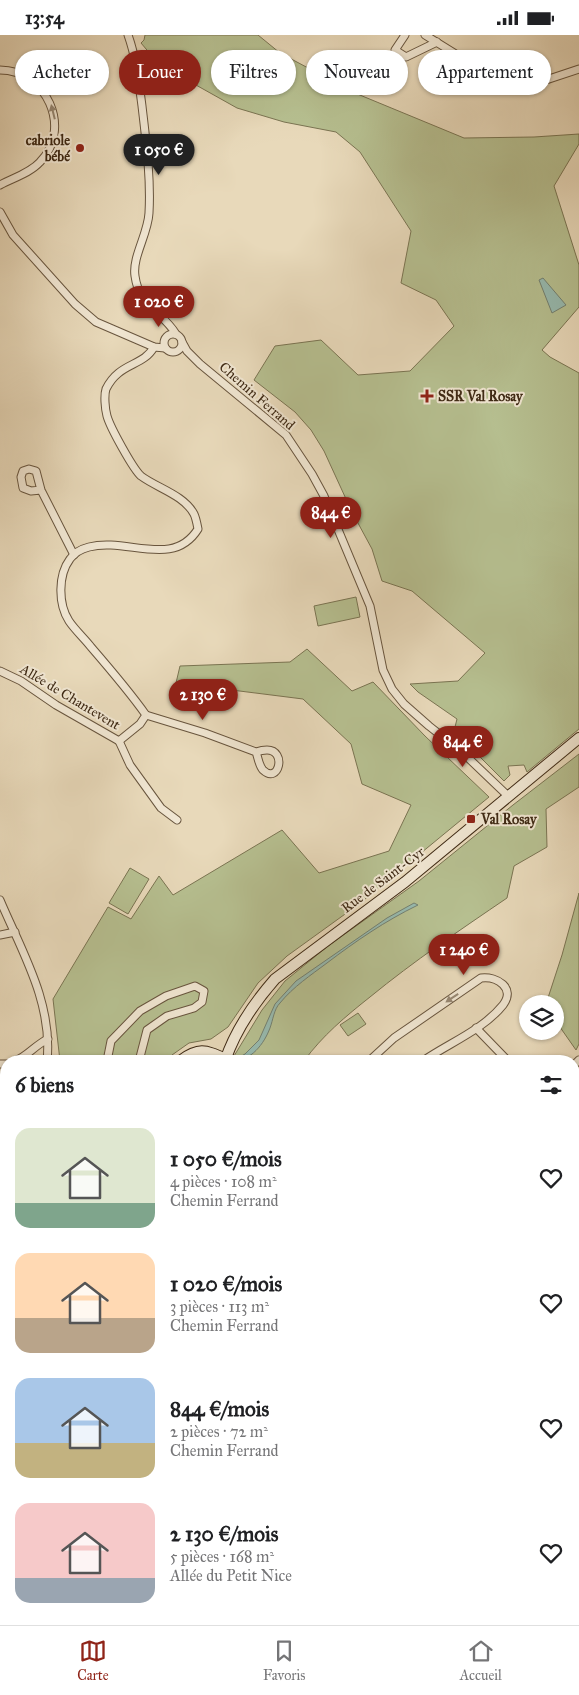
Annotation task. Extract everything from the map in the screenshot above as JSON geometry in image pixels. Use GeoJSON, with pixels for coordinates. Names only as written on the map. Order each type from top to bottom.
{"type":"FeatureCollection","features":[{"type":"Feature","properties":{"kind":"main road","name":"Rue de Saint-Cyr"},"geometry":{"type":"LineString","coordinates":[[228,1055],[233,1040],[249,1014],[275,979],[405,882],[579,738]]}},
{"type":"Feature","properties":{"kind":"main road"},"geometry":{"type":"LineString","coordinates":[[188,1055],[198,1051],[216,1055]]}},
{"type":"Feature","properties":{"kind":"street"},"geometry":{"type":"LineString","coordinates":[[0,212],[13,235],[75,304],[96,322],[154,347],[165,347],[169,351],[174,352],[180,350],[182,342],[180,337],[142,298],[134,276],[136,259],[144,238],[149,215],[149,181],[139,83],[128,35]]}},
{"type":"Feature","properties":{"kind":"street"},"geometry":{"type":"LineString","coordinates":[[405,35],[395,50],[406,57],[437,42]]}},
{"type":"Feature","properties":{"kind":"street"},"geometry":{"type":"LineString","coordinates":[[425,35],[496,79],[524,85],[579,69]]}},
{"type":"Feature","properties":{"kind":"street"},"geometry":{"type":"LineString","coordinates":[[0,70],[14,71],[26,77],[42,90],[52,106],[55,125],[52,141],[40,163],[0,185]]}},
{"type":"Feature","properties":{"kind":"street"},"geometry":{"type":"LineString","coordinates":[[163,319],[166,337],[165,347]]}},
{"type":"Feature","properties":{"kind":"street"},"geometry":{"type":"LineString","coordinates":[[146,343],[156,343],[176,334]]}},
{"type":"Feature","properties":{"kind":"street","name":"Chemin Ferrand"},"geometry":{"type":"LineString","coordinates":[[182,342],[187,351],[200,364],[286,435],[312,474],[324,496],[370,606],[382,670],[392,689],[404,704],[462,752],[508,796]]}},
{"type":"Feature","properties":{"kind":"street"},"geometry":{"type":"LineString","coordinates":[[154,347],[149,354],[113,377],[105,392],[107,415],[128,457],[140,475],[183,502],[194,514],[198,529],[191,540],[178,548],[158,550],[100,544],[79,550],[70,559],[62,577],[62,601],[68,620],[146,715],[206,733],[256,752]]}},
{"type":"Feature","properties":{"kind":"street","name":"Chemin Ferrand"},"geometry":{"type":"LineString","coordinates":[[174,352],[200,364]]}},
{"type":"Feature","properties":{"kind":"street"},"geometry":{"type":"LineString","coordinates":[[41,490],[74,555]]}},
{"type":"Feature","properties":{"kind":"street","name":"Allée de Chantevent"},"geometry":{"type":"LineString","coordinates":[[0,671],[21,681],[56,705],[119,741],[140,724],[146,715]]}},
{"type":"Feature","properties":{"kind":"street"},"geometry":{"type":"LineString","coordinates":[[119,741],[130,765],[161,808],[178,820]]}},
{"type":"Feature","properties":{"kind":"street"},"geometry":{"type":"LineString","coordinates":[[0,900],[40,993],[46,1017],[47,1055]]}},
{"type":"Feature","properties":{"kind":"street"},"geometry":{"type":"LineString","coordinates":[[0,935],[15,932]]}},
{"type":"Feature","properties":{"kind":"street"},"geometry":{"type":"LineString","coordinates":[[374,1055],[402,1032],[482,978],[491,977],[501,982],[505,986],[507,999],[495,1014],[433,1055]]}},
{"type":"Feature","properties":{"kind":"street"},"geometry":{"type":"LineString","coordinates":[[108,1055],[111,1041],[140,1011],[166,995],[195,986],[204,991],[202,1002],[194,1007],[168,1016],[147,1030],[141,1055]]}},
{"type":"Feature","properties":{"kind":"street"},"geometry":{"type":"LineString","coordinates":[[476,1028],[502,1055]]}},
{"type":"Feature","properties":{"kind":"street"},"geometry":{"type":"LineString","coordinates":[[27,1055],[39,1043],[48,1039]]}},
{"type":"Feature","properties":{"kind":"green space"},"geometry":{"type":"Polygon","coordinates":[[[145,35],[258,35],[276,50],[211,50],[211,93],[201,88],[201,50],[147,50],[141,43],[145,35]]]}},
{"type":"Feature","properties":{"kind":"green space"},"geometry":{"type":"Polygon","coordinates":[[[296,62],[306,67],[306,95],[360,95],[464,138],[579,134],[579,144],[554,186],[579,265],[579,307],[542,350],[550,357],[579,373],[579,729],[527,772],[524,765],[508,766],[510,775],[504,781],[454,731],[457,719],[418,692],[410,684],[458,681],[485,653],[412,591],[382,581],[372,549],[352,512],[324,451],[311,430],[295,412],[254,380],[275,346],[321,340],[358,375],[410,371],[454,326],[436,300],[401,283],[411,231],[360,152],[336,132],[284,122],[237,108],[214,95],[296,95],[296,62]]]}},
{"type":"Feature","properties":{"kind":"green space"},"geometry":{"type":"Polygon","coordinates":[[[356,597],[360,617],[318,626],[314,606],[356,597]]]}},
{"type":"Feature","properties":{"kind":"green space"},"geometry":{"type":"Polygon","coordinates":[[[307,649],[352,691],[373,682],[425,736],[489,797],[359,904],[287,956],[258,983],[228,1027],[211,1039],[189,1043],[172,1055],[59,1055],[53,999],[108,907],[131,919],[159,876],[173,895],[282,830],[319,873],[389,851],[411,805],[362,784],[351,744],[303,699],[176,683],[180,666],[290,662],[307,649]]]}},
{"type":"Feature","properties":{"kind":"green space"},"geometry":{"type":"Polygon","coordinates":[[[579,754],[579,787],[546,809],[547,847],[514,866],[507,898],[420,958],[361,1004],[326,1035],[309,1055],[235,1055],[262,1010],[285,981],[328,946],[419,881],[579,754]]]}},
{"type":"Feature","properties":{"kind":"green space"},"geometry":{"type":"Polygon","coordinates":[[[130,868],[149,879],[128,914],[109,903],[130,868]]]}},
{"type":"Feature","properties":{"kind":"green space"},"geometry":{"type":"Polygon","coordinates":[[[579,893],[579,1044],[576,1050],[564,1033],[564,995],[549,995],[579,893]]]}},
{"type":"Feature","properties":{"kind":"green space"},"geometry":{"type":"Polygon","coordinates":[[[358,1013],[366,1024],[348,1036],[340,1025],[358,1013]]]}},
{"type":"Feature","properties":{"kind":"water"},"geometry":{"type":"Polygon","coordinates":[[[543,278],[566,305],[552,313],[539,280],[543,278]]]}},
{"type":"Feature","properties":{"kind":"water"},"geometry":{"type":"Polygon","coordinates":[[[414,903],[418,905],[360,939],[296,986],[278,1005],[270,1028],[256,1051],[251,1055],[243,1055],[259,1040],[275,1004],[296,981],[387,918],[414,903]]]}},
{"type":"Feature","properties":{"kind":"place","name":"cabriole bébé"},"geometry":{"type":"Point","coordinates":[80,148]}},
{"type":"Feature","properties":{"kind":"place","name":"SSR Val Rosay"},"geometry":{"type":"Point","coordinates":[427,396]}},
{"type":"Feature","properties":{"kind":"place","name":"Val Rosay"},"geometry":{"type":"Point","coordinates":[471,819]}}]}
